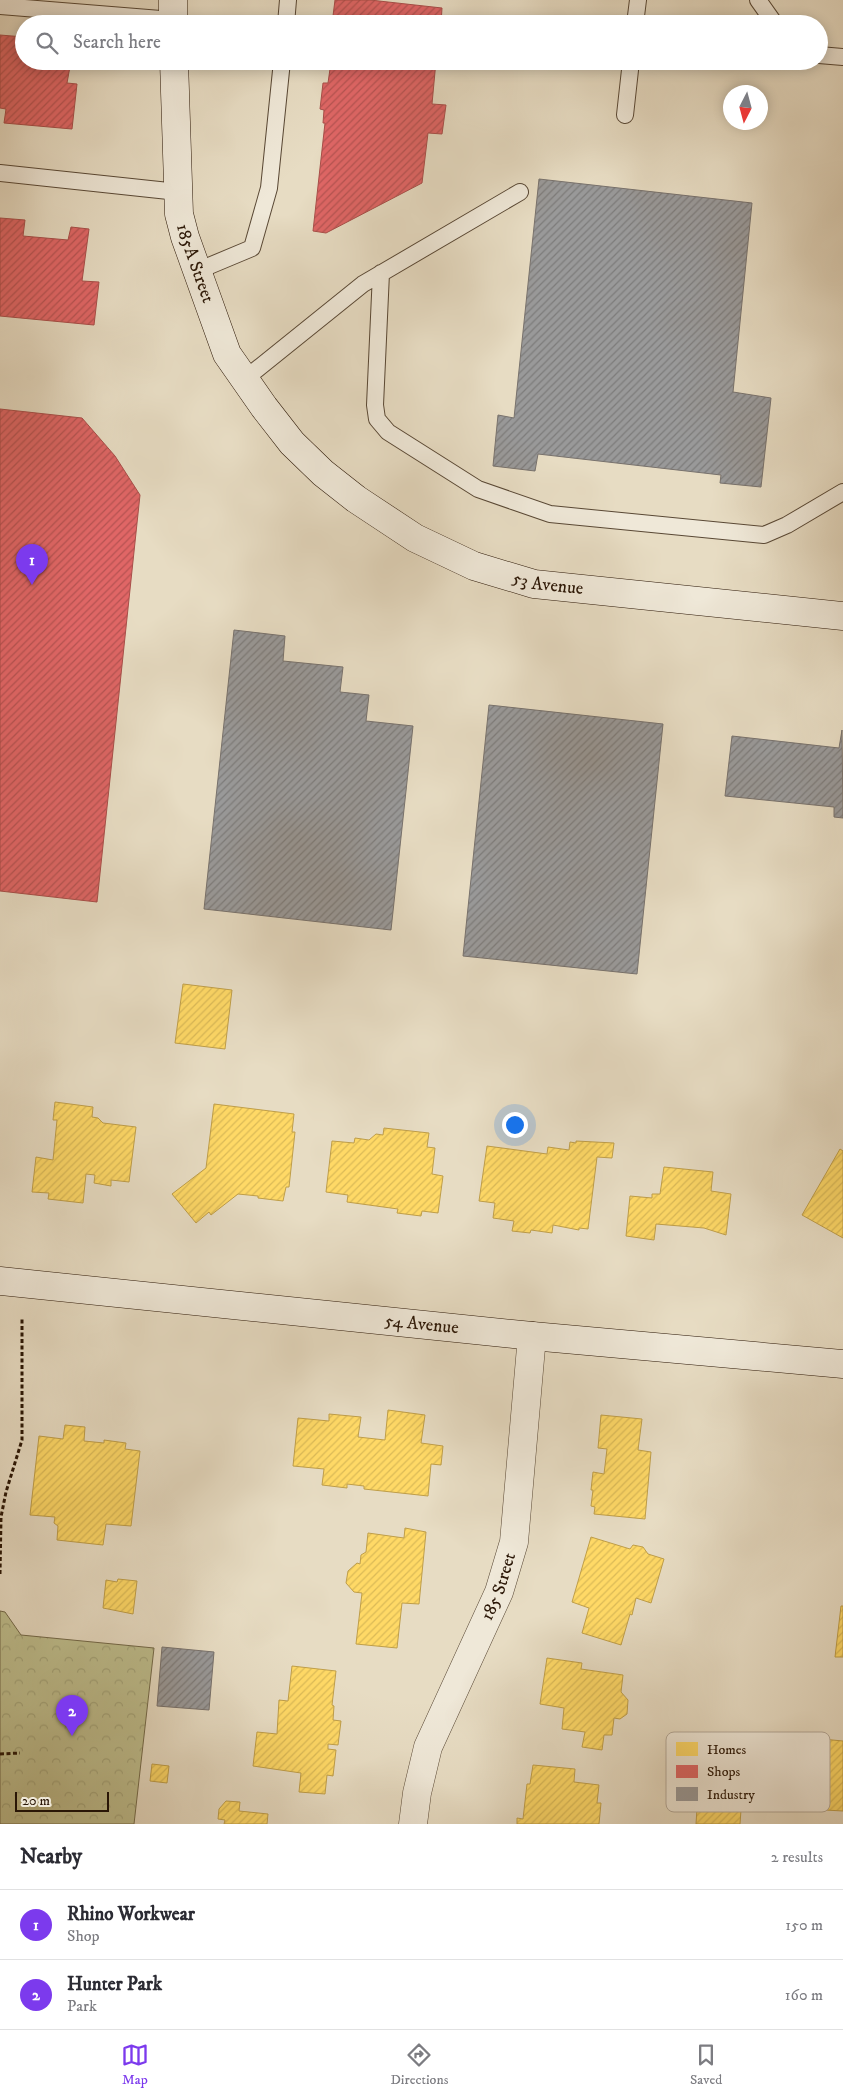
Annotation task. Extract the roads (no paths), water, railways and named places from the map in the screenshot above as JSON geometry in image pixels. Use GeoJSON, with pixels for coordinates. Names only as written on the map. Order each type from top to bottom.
{"type":"FeatureCollection","features":[{"type":"Feature","properties":{"kind":"street","name":"185A Street"},"geometry":{"type":"LineString","coordinates":[[174,70],[179,214],[185,238],[228,354],[244,379],[292,443]]}},
{"type":"Feature","properties":{"kind":"street","name":"53 Avenue"},"geometry":{"type":"LineString","coordinates":[[292,443],[323,473],[356,499],[415,538],[474,566],[534,584],[843,616]]}},
{"type":"Feature","properties":{"kind":"street","name":"54 Avenue"},"geometry":{"type":"LineString","coordinates":[[0,1281],[532,1336],[843,1364]]}},
{"type":"Feature","properties":{"kind":"street","name":"185 Street"},"geometry":{"type":"LineString","coordinates":[[413,1824],[417,1793],[428,1747],[478,1643],[499,1592],[514,1542],[532,1336]]}},
{"type":"Feature","properties":{"kind":"lane"},"geometry":{"type":"LineString","coordinates":[[287,15],[288,0]]}},
{"type":"Feature","properties":{"kind":"lane"},"geometry":{"type":"LineString","coordinates":[[636,15],[638,0]]}},
{"type":"Feature","properties":{"kind":"lane"},"geometry":{"type":"LineString","coordinates":[[758,0],[769,15]]}},
{"type":"Feature","properties":{"kind":"lane"},"geometry":{"type":"LineString","coordinates":[[0,6],[173,15]]}},
{"type":"Feature","properties":{"kind":"lane"},"geometry":{"type":"LineString","coordinates":[[828,56],[843,57]]}},
{"type":"Feature","properties":{"kind":"lane"},"geometry":{"type":"LineString","coordinates":[[197,271],[252,248],[270,188],[281,70]]}},
{"type":"Feature","properties":{"kind":"lane"},"geometry":{"type":"LineString","coordinates":[[625,115],[630,70]]}},
{"type":"Feature","properties":{"kind":"lane"},"geometry":{"type":"LineString","coordinates":[[0,173],[178,192]]}},
{"type":"Feature","properties":{"kind":"lane"},"geometry":{"type":"LineString","coordinates":[[244,379],[363,284],[520,192]]}},
{"type":"Feature","properties":{"kind":"lane"},"geometry":{"type":"LineString","coordinates":[[381,273],[375,405],[378,419],[388,432],[478,489],[550,514],[764,535],[788,525],[843,492]]}},
{"type":"Feature","properties":{"kind":"place","name":"Rhino Workwear"},"geometry":{"type":"Point","coordinates":[32,585]}},
{"type":"Feature","properties":{"kind":"place","name":"Hunter Park"},"geometry":{"type":"Point","coordinates":[72,1736]}}]}
